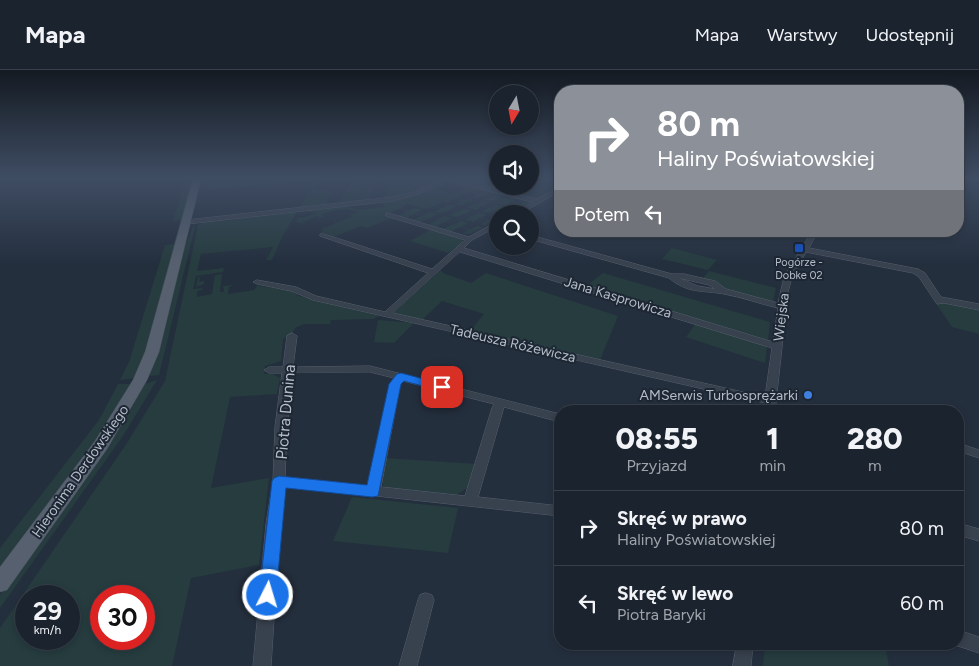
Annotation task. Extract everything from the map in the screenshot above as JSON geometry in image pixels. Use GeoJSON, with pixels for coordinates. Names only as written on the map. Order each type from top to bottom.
{"type":"FeatureCollection","features":[{"type":"Feature","properties":{"kind":"main road","name":"Hieronima Derdowskiego"},"geometry":{"type":"LineString","coordinates":[[0,583],[101,445],[140,380],[152,352],[191,207]]}},
{"type":"Feature","properties":{"kind":"street"},"geometry":{"type":"LineString","coordinates":[[187,222],[323,207]]}},
{"type":"Feature","properties":{"kind":"street"},"geometry":{"type":"LineString","coordinates":[[388,215],[470,239]]}},
{"type":"Feature","properties":{"kind":"street"},"geometry":{"type":"LineString","coordinates":[[386,315],[470,239],[489,230]]}},
{"type":"Feature","properties":{"kind":"street"},"geometry":{"type":"LineString","coordinates":[[322,235],[432,272]]}},
{"type":"Feature","properties":{"kind":"street","name":"Wiejska"},"geometry":{"type":"LineString","coordinates":[[770,405],[782,306],[788,276],[811,237]]}},
{"type":"Feature","properties":{"kind":"street"},"geometry":{"type":"LineString","coordinates":[[539,239],[672,276],[679,282],[696,288],[709,291],[723,291],[782,306]]}},
{"type":"Feature","properties":{"kind":"street","name":"Jana Kasprowicza"},"geometry":{"type":"LineString","coordinates":[[458,249],[777,346]]}},
{"type":"Feature","properties":{"kind":"street"},"geometry":{"type":"LineString","coordinates":[[804,249],[915,271],[922,274],[939,300],[979,307]]}},
{"type":"Feature","properties":{"kind":"street","name":"Tadeusza Różewicza"},"geometry":{"type":"LineString","coordinates":[[257,282],[293,289],[313,298],[766,405]]}},
{"type":"Feature","properties":{"kind":"street","name":"Piotra Dunina"},"geometry":{"type":"LineString","coordinates":[[262,666],[279,481],[281,426],[292,336]]}},
{"type":"Feature","properties":{"kind":"street"},"geometry":{"type":"LineString","coordinates":[[268,370],[362,368],[554,416]]}},
{"type":"Feature","properties":{"kind":"street"},"geometry":{"type":"LineString","coordinates":[[372,492],[395,384],[401,377]]}},
{"type":"Feature","properties":{"kind":"street"},"geometry":{"type":"LineString","coordinates":[[470,501],[497,408],[501,403]]}},
{"type":"Feature","properties":{"kind":"street"},"geometry":{"type":"LineString","coordinates":[[964,450],[979,454]]}},
{"type":"Feature","properties":{"kind":"street"},"geometry":{"type":"LineString","coordinates":[[279,481],[554,510]]}},
{"type":"Feature","properties":{"kind":"street"},"geometry":{"type":"LineString","coordinates":[[964,531],[979,535]]}},
{"type":"Feature","properties":{"kind":"street"},"geometry":{"type":"LineString","coordinates":[[408,666],[426,600]]}},
{"type":"Feature","properties":{"kind":"street"},"geometry":{"type":"LineString","coordinates":[[964,640],[979,645]]}},
{"type":"Feature","properties":{"kind":"street"},"geometry":{"type":"LineString","coordinates":[[742,666],[744,650]]}},
{"type":"Feature","properties":{"kind":"green space"},"geometry":{"type":"Polygon","coordinates":[[[177,207],[186,207],[182,220],[173,221],[177,207]]]}},
{"type":"Feature","properties":{"kind":"green space"},"geometry":{"type":"Polygon","coordinates":[[[299,207],[314,207],[298,209],[299,207]]]}},
{"type":"Feature","properties":{"kind":"green space"},"geometry":{"type":"Polygon","coordinates":[[[339,207],[349,207],[359,210],[403,207],[400,209],[407,211],[414,208],[423,210],[415,213],[422,216],[430,212],[437,214],[430,218],[437,220],[445,216],[452,218],[445,222],[453,225],[461,221],[468,223],[461,227],[470,229],[477,226],[483,227],[470,234],[462,233],[469,230],[460,227],[451,232],[442,229],[452,225],[444,222],[436,227],[428,225],[436,220],[429,218],[420,223],[412,220],[421,216],[414,214],[406,218],[397,216],[406,212],[399,209],[386,214],[398,219],[391,218],[367,228],[361,226],[333,237],[326,233],[321,233],[323,230],[321,229],[336,223],[333,221],[339,222],[353,216],[345,216],[359,212],[345,209],[321,215],[328,215],[318,219],[320,217],[317,216],[302,222],[305,224],[296,222],[298,217],[303,218],[317,213],[304,211],[339,207]]]}},
{"type":"Feature","properties":{"kind":"green space"},"geometry":{"type":"Polygon","coordinates":[[[437,207],[455,207],[450,210],[457,212],[464,209],[471,210],[465,214],[472,216],[480,213],[487,215],[480,218],[489,220],[489,223],[485,226],[481,224],[487,220],[479,218],[474,222],[465,220],[471,216],[464,214],[457,217],[449,216],[456,212],[449,210],[441,213],[434,212],[441,208],[437,207]]]}},
{"type":"Feature","properties":{"kind":"green space"},"geometry":{"type":"Polygon","coordinates":[[[467,207],[480,207],[476,210],[467,207]]]}},
{"type":"Feature","properties":{"kind":"green space"},"geometry":{"type":"Polygon","coordinates":[[[489,208],[489,213],[482,211],[489,208]]]}},
{"type":"Feature","properties":{"kind":"green space"},"geometry":{"type":"Polygon","coordinates":[[[297,212],[283,235],[272,260],[266,260],[273,247],[201,254],[197,271],[224,268],[223,272],[196,276],[193,289],[203,288],[197,291],[197,297],[212,294],[215,275],[200,277],[199,282],[204,281],[204,284],[196,287],[198,277],[222,274],[220,292],[224,292],[223,286],[234,285],[229,287],[228,294],[254,290],[259,283],[258,286],[289,290],[299,296],[380,316],[373,319],[331,320],[330,324],[304,324],[295,328],[292,334],[283,339],[281,361],[265,366],[264,374],[272,374],[280,378],[277,394],[230,397],[211,488],[269,478],[259,565],[191,578],[172,666],[0,666],[0,628],[15,606],[15,650],[80,650],[80,585],[30,585],[127,443],[165,381],[198,225],[215,220],[237,220],[297,212]]]}},
{"type":"Feature","properties":{"kind":"green space"},"geometry":{"type":"Polygon","coordinates":[[[193,227],[195,227],[159,375],[151,376],[148,374],[182,254],[193,227]]]}},
{"type":"Feature","properties":{"kind":"green space"},"geometry":{"type":"Polygon","coordinates":[[[432,229],[461,238],[463,242],[448,253],[410,241],[432,229]]]}},
{"type":"Feature","properties":{"kind":"green space"},"geometry":{"type":"Polygon","coordinates":[[[174,244],[176,248],[154,331],[135,378],[120,380],[129,362],[165,245],[174,244]]]}},
{"type":"Feature","properties":{"kind":"green space"},"geometry":{"type":"Polygon","coordinates":[[[672,248],[717,260],[708,270],[662,259],[672,248]]]}},
{"type":"Feature","properties":{"kind":"green space"},"geometry":{"type":"Polygon","coordinates":[[[441,270],[443,273],[471,283],[486,273],[618,316],[600,360],[470,331],[484,314],[442,301],[422,320],[393,313],[441,270]]]}},
{"type":"Feature","properties":{"kind":"green space"},"geometry":{"type":"Polygon","coordinates":[[[709,271],[776,288],[773,302],[730,291],[716,282],[702,279],[709,271]]]}},
{"type":"Feature","properties":{"kind":"green space"},"geometry":{"type":"Polygon","coordinates":[[[603,273],[770,322],[768,340],[586,286],[603,273]]]}},
{"type":"Feature","properties":{"kind":"green space"},"geometry":{"type":"Polygon","coordinates":[[[933,299],[979,308],[979,334],[952,327],[933,299]]]}},
{"type":"Feature","properties":{"kind":"green space"},"geometry":{"type":"Polygon","coordinates":[[[378,320],[414,323],[394,343],[374,342],[378,320]]]}},
{"type":"Feature","properties":{"kind":"green space"},"geometry":{"type":"Polygon","coordinates":[[[696,323],[767,346],[765,363],[686,337],[696,323]]]}},
{"type":"Feature","properties":{"kind":"green space"},"geometry":{"type":"Polygon","coordinates":[[[157,380],[123,436],[0,608],[0,595],[111,439],[130,411],[144,384],[157,380]]]}},
{"type":"Feature","properties":{"kind":"green space"},"geometry":{"type":"Polygon","coordinates":[[[118,384],[132,384],[110,424],[0,573],[0,548],[99,420],[118,384]]]}},
{"type":"Feature","properties":{"kind":"green space"},"geometry":{"type":"Polygon","coordinates":[[[385,458],[476,464],[470,486],[455,496],[388,490],[384,487],[381,480],[381,471],[385,458]]]}},
{"type":"Feature","properties":{"kind":"green space"},"geometry":{"type":"Polygon","coordinates":[[[352,497],[458,508],[448,553],[333,541],[352,497]]]}},
{"type":"Feature","properties":{"kind":"green space"},"geometry":{"type":"Polygon","coordinates":[[[764,650],[886,650],[889,666],[763,666],[764,650]]]}},
{"type":"Feature","properties":{"kind":"place","name":"Pogórze - Dobke 02"},"geometry":{"type":"Point","coordinates":[799,248]}},
{"type":"Feature","properties":{"kind":"place","name":"AMSerwis Turbosprężarki"},"geometry":{"type":"Point","coordinates":[808,395]}},
{"type":"Feature","properties":{"kind":"route"},"geometry":{"type":"LineString","coordinates":[[268,595],[279,481],[372,492],[395,384],[401,377],[442,387]]}}]}
